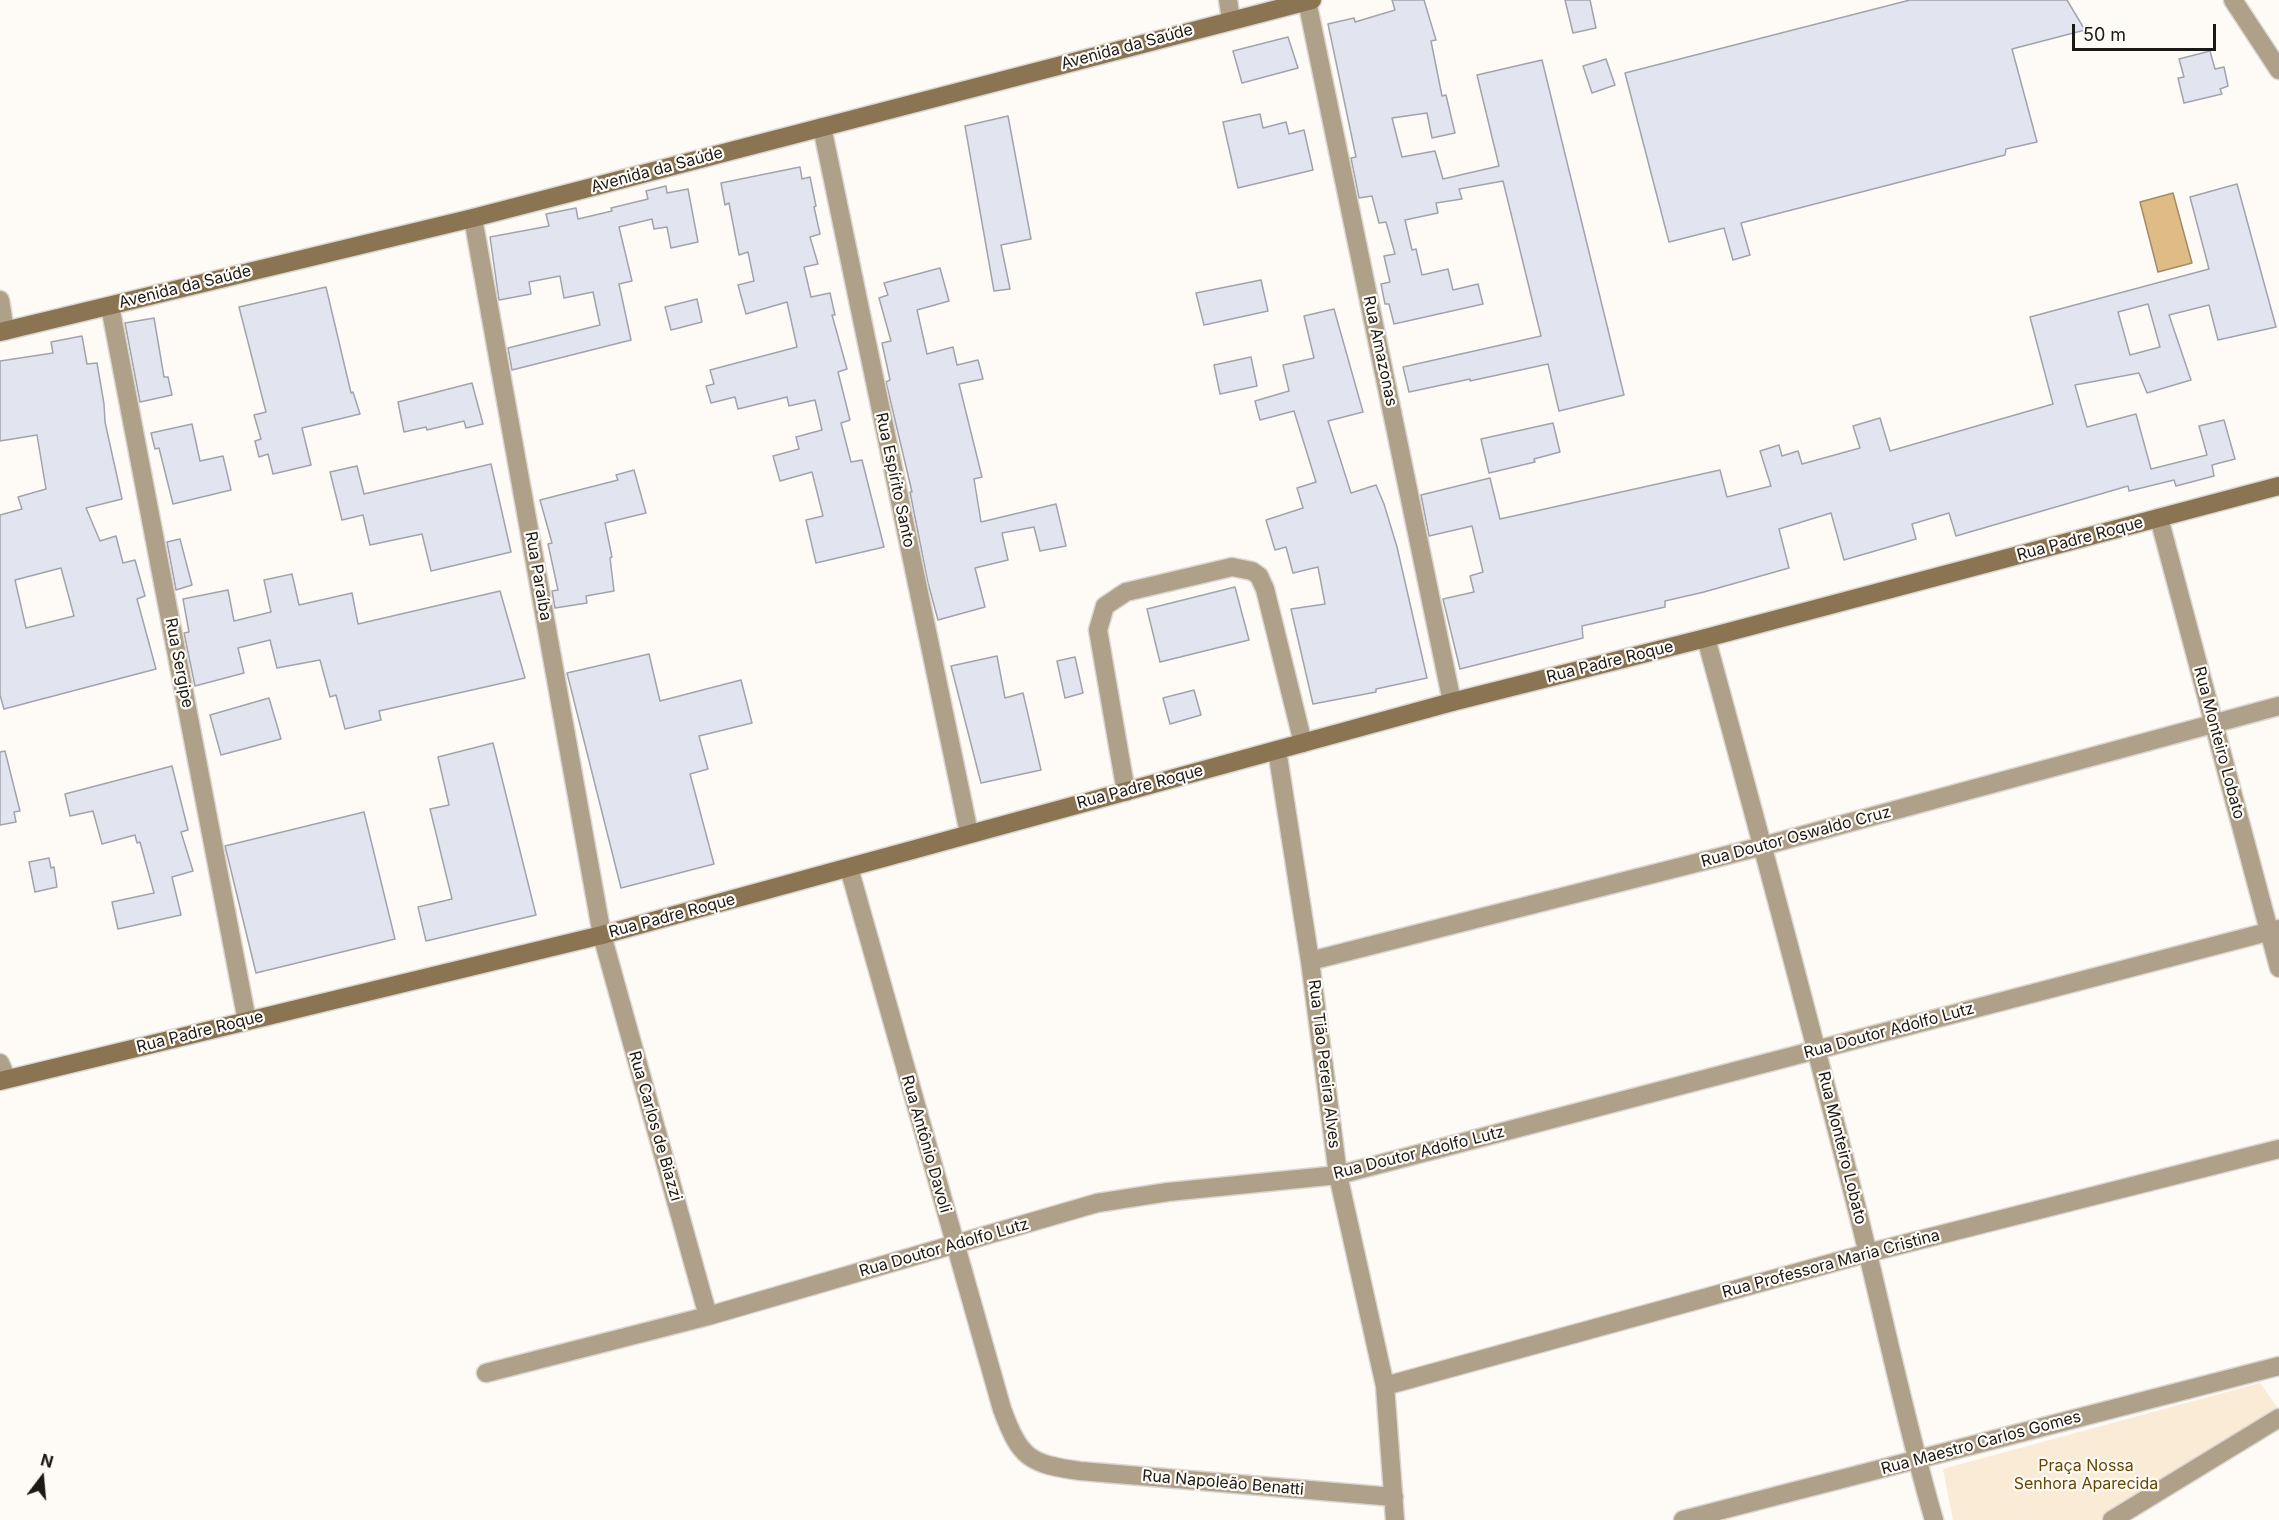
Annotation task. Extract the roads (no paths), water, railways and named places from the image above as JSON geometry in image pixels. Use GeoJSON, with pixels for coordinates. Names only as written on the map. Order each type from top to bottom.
{"type":"FeatureCollection","features":[{"type":"Feature","properties":{"kind":"street"},"geometry":{"type":"LineString","coordinates":[[1228,0],[1231,20]]}},
{"type":"Feature","properties":{"kind":"street"},"geometry":{"type":"LineString","coordinates":[[2233,0],[2279,70]]}},
{"type":"Feature","properties":{"kind":"street","name":"Avenida da Saúde"},"geometry":{"type":"LineString","coordinates":[[2,331],[473,218],[1310,1]]}},
{"type":"Feature","properties":{"kind":"street","name":"Rua Amazonas"},"geometry":{"type":"LineString","coordinates":[[1310,1],[1452,702]]}},
{"type":"Feature","properties":{"kind":"street","name":"Rua Espírito Santo"},"geometry":{"type":"LineString","coordinates":[[822,127],[969,833]]}},
{"type":"Feature","properties":{"kind":"street","name":"Rua Paraíba"},"geometry":{"type":"LineString","coordinates":[[473,218],[602,935]]}},
{"type":"Feature","properties":{"kind":"street"},"geometry":{"type":"LineString","coordinates":[[0,300],[2,331]]}},
{"type":"Feature","properties":{"kind":"street","name":"Rua Sergipe"},"geometry":{"type":"LineString","coordinates":[[110,306],[247,1021]]}},
{"type":"Feature","properties":{"kind":"street","name":"Rua Padre Roque"},"geometry":{"type":"LineString","coordinates":[[2,1074],[247,1021],[602,935],[1452,702],[1706,638],[2279,486]]}},
{"type":"Feature","properties":{"kind":"street","name":"Rua Monteiro Lobato"},"geometry":{"type":"LineString","coordinates":[[2159,518],[2214,723],[2274,930],[2279,968]]}},
{"type":"Feature","properties":{"kind":"street"},"geometry":{"type":"LineString","coordinates":[[1126,792],[1098,630],[1105,606],[1126,592],[1232,567],[1252,571],[1259,576],[1265,589],[1303,743]]}},
{"type":"Feature","properties":{"kind":"street","name":"Rua Monteiro Lobato"},"geometry":{"type":"LineString","coordinates":[[1706,638],[1817,1050],[1917,1460],[1934,1520]]}},
{"type":"Feature","properties":{"kind":"street","name":"Rua Doutor Oswaldo Cruz"},"geometry":{"type":"LineString","coordinates":[[1310,961],[1763,846],[2279,706]]}},
{"type":"Feature","properties":{"kind":"street","name":"Rua Tião Pereira Alves"},"geometry":{"type":"LineString","coordinates":[[1277,750],[1310,961],[1338,1175],[1385,1386],[1395,1520]]}},
{"type":"Feature","properties":{"kind":"street","name":"Rua Antônio Davoli"},"geometry":{"type":"LineString","coordinates":[[849,868],[1011,1436],[1022,1452],[1031,1459],[1053,1467]]}},
{"type":"Feature","properties":{"kind":"street","name":"Rua Doutor Adolfo Lutz"},"geometry":{"type":"LineString","coordinates":[[486,1374],[708,1316],[1097,1203],[1168,1192],[1338,1175],[2274,930]]}},
{"type":"Feature","properties":{"kind":"street","name":"Rua Carlos de Biazzi"},"geometry":{"type":"LineString","coordinates":[[602,935],[708,1316]]}},
{"type":"Feature","properties":{"kind":"street","name":"Rua Professora Maria Cristina"},"geometry":{"type":"LineString","coordinates":[[1385,1386],[1868,1253],[2279,1149]]}},
{"type":"Feature","properties":{"kind":"street","name":"Rua Maestro Carlos Gomes"},"geometry":{"type":"LineString","coordinates":[[1683,1520],[2279,1366]]}},
{"type":"Feature","properties":{"kind":"street"},"geometry":{"type":"LineString","coordinates":[[2112,1520],[2279,1418]]}},
{"type":"Feature","properties":{"kind":"street","name":"Rua Napoleão Benatti"},"geometry":{"type":"LineString","coordinates":[[1053,1467],[1394,1497]]}},
{"type":"Feature","properties":{"kind":"park label","name":"Praça Nossa Senhora Aparecida"},"geometry":{"type":"Point","coordinates":[2086,1475]}}]}
